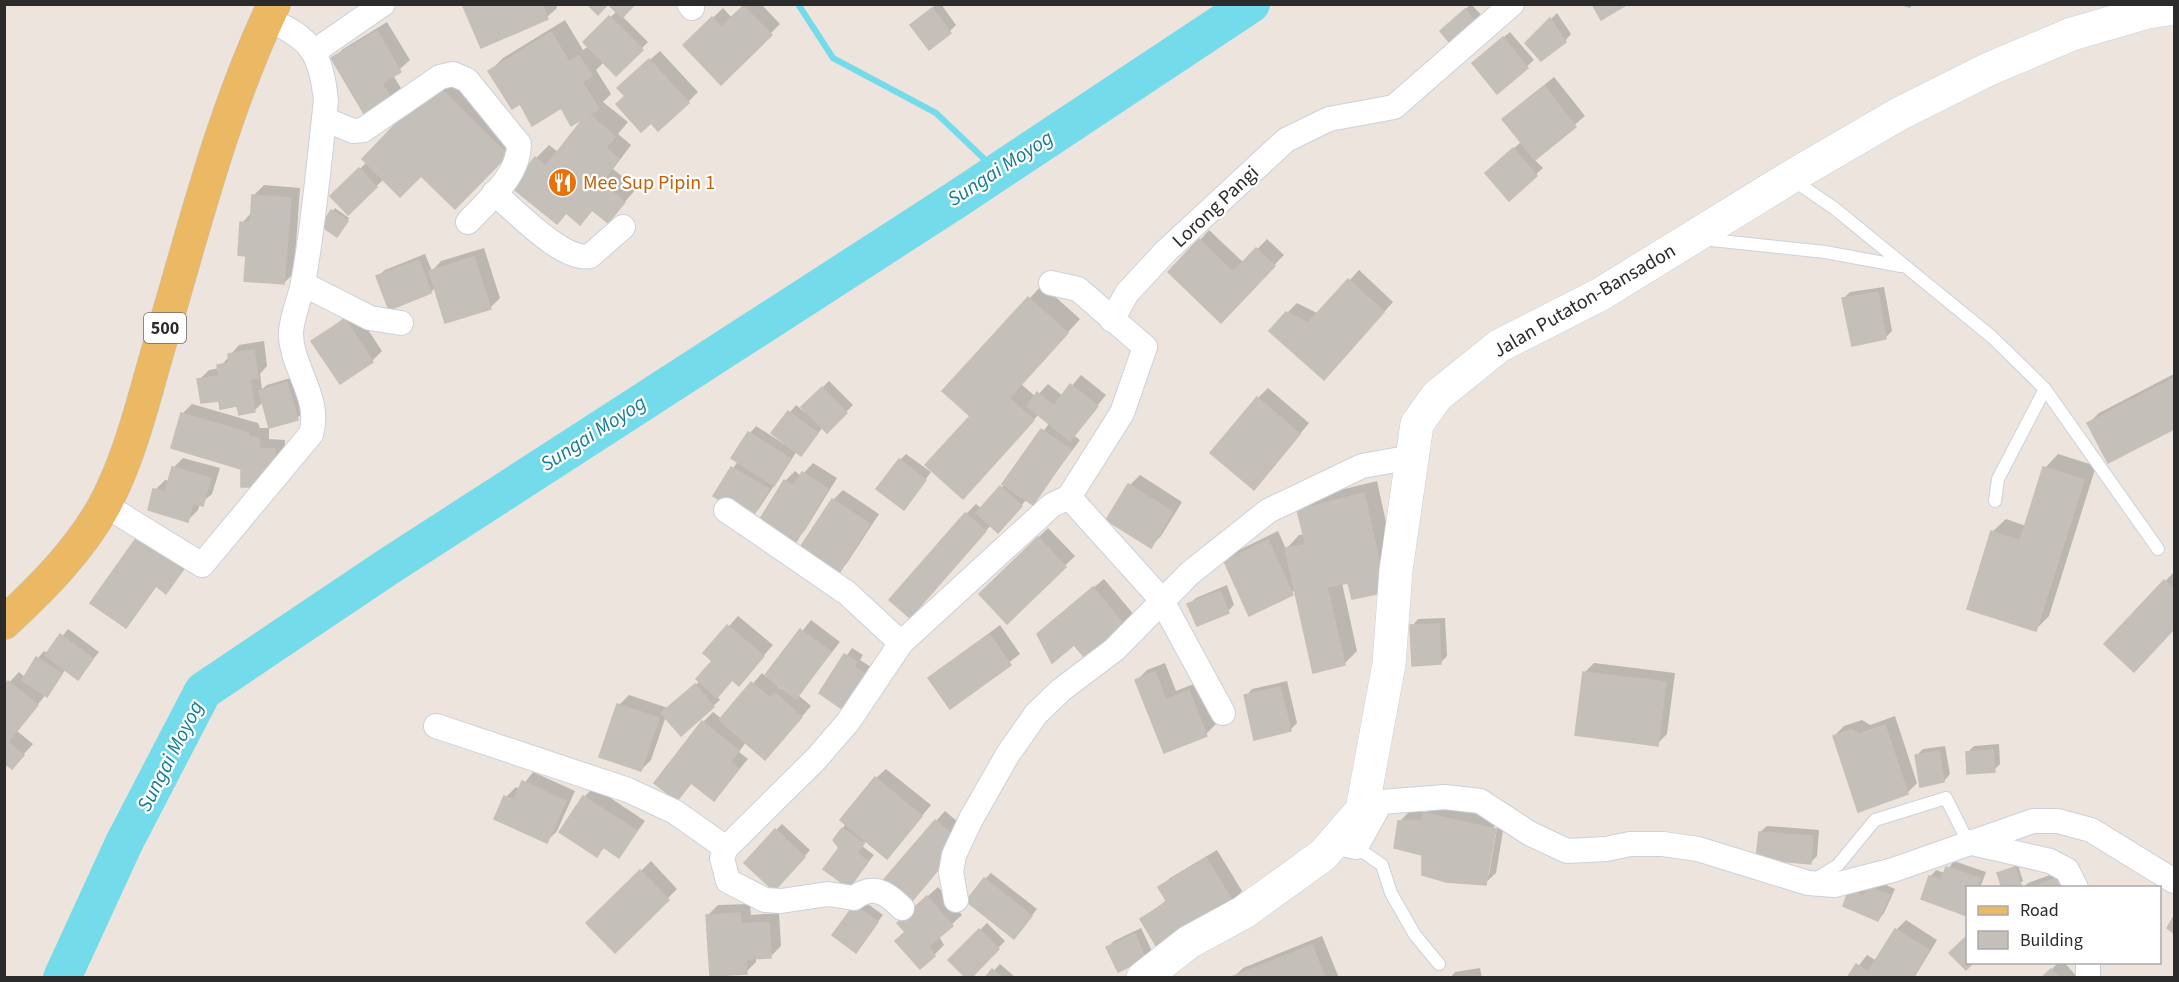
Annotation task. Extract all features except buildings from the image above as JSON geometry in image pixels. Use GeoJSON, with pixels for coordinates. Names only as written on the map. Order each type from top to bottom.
{"type":"FeatureCollection","features":[{"type":"Feature","properties":{"kind":"main road","name":"500"},"geometry":{"type":"LineString","coordinates":[[4,623],[80,545],[105,505],[138,418],[216,146],[248,60],[271,12]]}},
{"type":"Feature","properties":{"kind":"street"},"geometry":{"type":"LineString","coordinates":[[315,51],[383,4]]}},
{"type":"Feature","properties":{"kind":"street","name":"Lorong Pangi"},"geometry":{"type":"LineString","coordinates":[[1112,320],[1127,293],[1166,252],[1286,140],[1329,119],[1394,107],[1512,4]]}},
{"type":"Feature","properties":{"kind":"street","name":"Jalan Putaton-Bansadon"},"geometry":{"type":"LineString","coordinates":[[1143,978],[1189,942],[1244,912],[1323,855],[1345,845],[1362,810],[1389,664],[1396,570],[1417,424],[1437,396],[1498,346],[1601,294],[1789,178],[1899,114],[1989,69],[2072,34],[2156,8]]}},
{"type":"Feature","properties":{"kind":"street"},"geometry":{"type":"LineString","coordinates":[[105,505],[202,566],[312,434],[315,421],[313,405],[291,333],[303,284],[324,119],[324,86],[315,51],[271,12]]}},
{"type":"Feature","properties":{"kind":"street"},"geometry":{"type":"LineString","coordinates":[[324,119],[353,131],[363,130],[440,77],[453,74],[467,80],[519,144],[519,157],[513,171],[468,222]]}},
{"type":"Feature","properties":{"kind":"street"},"geometry":{"type":"LineString","coordinates":[[494,193],[557,246],[577,256],[590,256],[623,227]]}},
{"type":"Feature","properties":{"kind":"street"},"geometry":{"type":"LineString","coordinates":[[902,908],[891,897],[874,889],[865,890],[854,898],[828,894],[781,901],[765,900],[728,881],[722,858],[726,848],[785,792],[848,722],[901,643],[1052,505],[1069,497],[1102,449],[1122,412],[1145,347],[1078,290],[1051,283]]}},
{"type":"Feature","properties":{"kind":"street"},"geometry":{"type":"LineString","coordinates":[[303,284],[370,318],[401,323]]}},
{"type":"Feature","properties":{"kind":"street"},"geometry":{"type":"LineString","coordinates":[[956,900],[951,872],[954,855],[971,819],[1023,732],[1061,690],[1114,650],[1161,599],[1243,528],[1268,511],[1362,466],[1412,457]]}},
{"type":"Feature","properties":{"kind":"street"},"geometry":{"type":"LineString","coordinates":[[1069,497],[1161,599],[1223,713]]}},
{"type":"Feature","properties":{"kind":"street"},"geometry":{"type":"LineString","coordinates":[[726,510],[847,593],[901,643]]}},
{"type":"Feature","properties":{"kind":"street"},"geometry":{"type":"LineString","coordinates":[[436,726],[628,790],[675,812],[726,848]]}},
{"type":"Feature","properties":{"kind":"street"},"geometry":{"type":"LineString","coordinates":[[1345,845],[1381,802],[1445,796],[1480,801],[1529,833],[1567,851],[1605,849],[1630,844],[1663,844],[1698,849],[1808,883],[1835,885],[1870,876],[2033,821],[2058,821],[2091,830],[2175,881]]}},
{"type":"Feature","properties":{"kind":"street"},"geometry":{"type":"LineString","coordinates":[[1968,842],[2050,861],[2067,870],[2075,886]]}},
{"type":"Feature","properties":{"kind":"lane"},"geometry":{"type":"LineString","coordinates":[[1789,178],[1834,208],[1992,337],[2045,389],[2158,549]]}},
{"type":"Feature","properties":{"kind":"lane"},"geometry":{"type":"LineString","coordinates":[[1692,238],[1825,252],[1906,267]]}},
{"type":"Feature","properties":{"kind":"lane"},"geometry":{"type":"LineString","coordinates":[[1995,501],[1998,479],[2045,389]]}},
{"type":"Feature","properties":{"kind":"lane"},"geometry":{"type":"LineString","coordinates":[[1808,883],[1838,865],[1875,820],[1946,798],[1968,842]]}},
{"type":"Feature","properties":{"kind":"lane"},"geometry":{"type":"LineString","coordinates":[[1345,845],[1382,865],[1391,892],[1415,935],[1438,964]]}},
{"type":"Feature","properties":{"kind":"waterway"},"geometry":{"type":"LineString","coordinates":[[798,4],[833,58],[936,113],[998,172]]}},
{"type":"Feature","properties":{"kind":"waterway","name":"Sungai Moyog"},"geometry":{"type":"LineString","coordinates":[[62,978],[124,843],[203,691],[389,566],[954,201],[1251,4]]}},
{"type":"Feature","properties":{"kind":"place","name":"Mee Sup Pipin 1"},"geometry":{"type":"Point","coordinates":[562,182]}}]}
